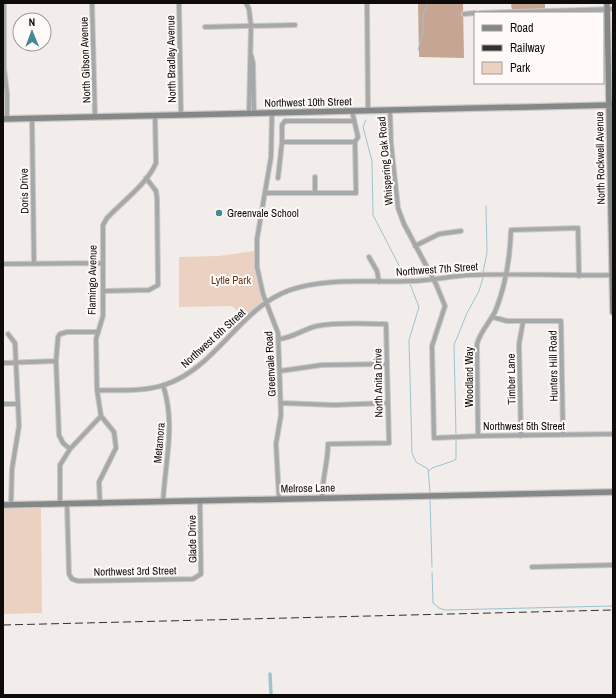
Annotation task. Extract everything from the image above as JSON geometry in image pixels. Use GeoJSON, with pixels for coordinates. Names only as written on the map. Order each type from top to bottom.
{"type":"FeatureCollection","features":[{"type":"Feature","properties":{"kind":"main road","name":"North Rockwell Avenue"},"geometry":{"type":"LineString","coordinates":[[609,7],[613,312]]}},
{"type":"Feature","properties":{"kind":"main road","name":"Northwest 10th Street"},"geometry":{"type":"LineString","coordinates":[[5,119],[611,105]]}},
{"type":"Feature","properties":{"kind":"main road","name":"Melrose Lane"},"geometry":{"type":"LineString","coordinates":[[3,505],[613,492]]}},
{"type":"Feature","properties":{"kind":"street"},"geometry":{"type":"LineString","coordinates":[[4,3],[4,68],[7,94],[5,119]]}},
{"type":"Feature","properties":{"kind":"street","name":"North Gibson Avenue"},"geometry":{"type":"LineString","coordinates":[[92,3],[95,117]]}},
{"type":"Feature","properties":{"kind":"street","name":"North Bradley Avenue"},"geometry":{"type":"LineString","coordinates":[[179,3],[181,115]]}},
{"type":"Feature","properties":{"kind":"street"},"geometry":{"type":"LineString","coordinates":[[246,3],[249,9],[251,26],[251,113]]}},
{"type":"Feature","properties":{"kind":"street"},"geometry":{"type":"LineString","coordinates":[[367,3],[368,111]]}},
{"type":"Feature","properties":{"kind":"street"},"geometry":{"type":"LineString","coordinates":[[502,12],[609,7]]}},
{"type":"Feature","properties":{"kind":"street"},"geometry":{"type":"LineString","coordinates":[[464,14],[474,13]]}},
{"type":"Feature","properties":{"kind":"street"},"geometry":{"type":"LineString","coordinates":[[205,27],[295,25]]}},
{"type":"Feature","properties":{"kind":"street","name":"Whispering Oak Road"},"geometry":{"type":"LineString","coordinates":[[390,110],[391,143],[398,208],[415,246],[433,279],[444,306],[432,346],[434,438]]}},
{"type":"Feature","properties":{"kind":"street"},"geometry":{"type":"LineString","coordinates":[[265,193],[356,193],[355,142],[358,137],[352,111]]}},
{"type":"Feature","properties":{"kind":"street","name":"Greenvale Road"},"geometry":{"type":"LineString","coordinates":[[272,113],[272,142],[257,239],[258,275],[266,303],[277,328],[279,339],[281,403],[276,444],[279,499]]}},
{"type":"Feature","properties":{"kind":"street","name":"Flamingo Avenue"},"geometry":{"type":"LineString","coordinates":[[101,416],[98,390],[96,332],[103,316],[103,225],[107,218],[146,178],[156,163],[155,115]]}},
{"type":"Feature","properties":{"kind":"street","name":"Doris Drive"},"geometry":{"type":"LineString","coordinates":[[32,118],[34,264]]}},
{"type":"Feature","properties":{"kind":"street"},"geometry":{"type":"LineString","coordinates":[[278,178],[282,143],[282,125],[285,122],[354,121]]}},
{"type":"Feature","properties":{"kind":"street"},"geometry":{"type":"LineString","coordinates":[[272,142],[355,142]]}},
{"type":"Feature","properties":{"kind":"street"},"geometry":{"type":"LineString","coordinates":[[315,177],[315,193]]}},
{"type":"Feature","properties":{"kind":"street"},"geometry":{"type":"LineString","coordinates":[[104,291],[149,290],[158,285],[158,198],[156,191],[146,178]]}},
{"type":"Feature","properties":{"kind":"street","name":"Woodland Way"},"geometry":{"type":"LineString","coordinates":[[478,436],[477,349],[480,336],[492,318],[507,275],[510,255],[511,230],[578,228],[579,276]]}},
{"type":"Feature","properties":{"kind":"street"},"geometry":{"type":"LineString","coordinates":[[415,246],[439,234],[461,231]]}},
{"type":"Feature","properties":{"kind":"street"},"geometry":{"type":"LineString","coordinates":[[369,257],[377,272],[380,282]]}},
{"type":"Feature","properties":{"kind":"street"},"geometry":{"type":"LineString","coordinates":[[3,264],[102,263]]}},
{"type":"Feature","properties":{"kind":"street","name":"Northwest 7th Street"},"geometry":{"type":"LineString","coordinates":[[266,303],[289,291],[308,285],[483,275],[612,276]]}},
{"type":"Feature","properties":{"kind":"street","name":"Northwest 6th Street"},"geometry":{"type":"LineString","coordinates":[[98,390],[141,390],[163,385],[185,376],[194,370],[266,303]]}},
{"type":"Feature","properties":{"kind":"street"},"geometry":{"type":"LineString","coordinates":[[492,318],[523,322]]}},
{"type":"Feature","properties":{"kind":"street","name":"Hunters Hill Road"},"geometry":{"type":"LineString","coordinates":[[523,322],[561,321],[563,435]]}},
{"type":"Feature","properties":{"kind":"street","name":"Timber Lane"},"geometry":{"type":"LineString","coordinates":[[521,436],[519,344],[523,322]]}},
{"type":"Feature","properties":{"kind":"street","name":"North Anita Drive"},"geometry":{"type":"LineString","coordinates":[[279,339],[286,339],[320,326],[386,324],[389,442],[328,444],[328,456],[323,479],[322,498]]}},
{"type":"Feature","properties":{"kind":"street"},"geometry":{"type":"LineString","coordinates":[[70,449],[63,443],[59,435],[56,361],[57,346],[60,334],[67,332],[96,332]]}},
{"type":"Feature","properties":{"kind":"street"},"geometry":{"type":"LineString","coordinates":[[8,334],[15,343],[19,426],[12,469],[11,505]]}},
{"type":"Feature","properties":{"kind":"street"},"geometry":{"type":"LineString","coordinates":[[3,363],[56,361]]}},
{"type":"Feature","properties":{"kind":"street"},"geometry":{"type":"LineString","coordinates":[[280,371],[328,365],[387,364]]}},
{"type":"Feature","properties":{"kind":"street","name":"Metamora"},"geometry":{"type":"LineString","coordinates":[[163,385],[170,413],[170,430],[163,502]]}},
{"type":"Feature","properties":{"kind":"street"},"geometry":{"type":"LineString","coordinates":[[281,403],[334,405],[388,403]]}},
{"type":"Feature","properties":{"kind":"street"},"geometry":{"type":"LineString","coordinates":[[3,404],[18,404]]}},
{"type":"Feature","properties":{"kind":"street"},"geometry":{"type":"LineString","coordinates":[[60,504],[60,465],[70,449],[101,416],[114,432],[116,448],[100,482],[100,504]]}},
{"type":"Feature","properties":{"kind":"street","name":"Northwest 5th Street"},"geometry":{"type":"LineString","coordinates":[[434,438],[613,434]]}},
{"type":"Feature","properties":{"kind":"street","name":"Glade Drive"},"geometry":{"type":"LineString","coordinates":[[199,577],[201,569],[200,501]]}},
{"type":"Feature","properties":{"kind":"street","name":"Northwest 3rd Street"},"geometry":{"type":"LineString","coordinates":[[67,504],[69,574],[72,579],[78,582],[193,579],[199,577]]}},
{"type":"Feature","properties":{"kind":"street"},"geometry":{"type":"LineString","coordinates":[[532,567],[613,565]]}},
{"type":"Feature","properties":{"kind":"green space","name":"Lytle Park"},"geometry":{"type":"Polygon","coordinates":[[[254,251],[256,277],[263,303],[245,318],[232,306],[179,307],[179,257],[219,256],[254,251]]]}},
{"type":"Feature","properties":{"kind":"green space"},"geometry":{"type":"Polygon","coordinates":[[[41,508],[42,613],[3,614],[3,509],[41,508]]]}},
{"type":"Feature","properties":{"kind":"shaded area"},"geometry":{"type":"Polygon","coordinates":[[[418,3],[463,3],[464,58],[419,57],[418,3]]]}},
{"type":"Feature","properties":{"kind":"shaded area"},"geometry":{"type":"Polygon","coordinates":[[[511,3],[545,3],[545,11],[512,12],[511,3]]]}},
{"type":"Feature","properties":{"kind":"waterway"},"geometry":{"type":"LineString","coordinates":[[418,50],[423,32],[423,15],[428,3]]}},
{"type":"Feature","properties":{"kind":"waterway"},"geometry":{"type":"LineString","coordinates":[[366,120],[363,127],[372,161],[373,215],[406,279]]}},
{"type":"Feature","properties":{"kind":"waterway"},"geometry":{"type":"LineString","coordinates":[[483,272],[487,253],[486,206]]}},
{"type":"Feature","properties":{"kind":"waterway"},"geometry":{"type":"LineString","coordinates":[[456,435],[454,345],[467,313],[479,291],[483,278]]}},
{"type":"Feature","properties":{"kind":"waterway"},"geometry":{"type":"LineString","coordinates":[[410,284],[419,307],[409,340],[412,453],[416,462],[428,469],[430,492]]}},
{"type":"Feature","properties":{"kind":"waterway"},"geometry":{"type":"LineString","coordinates":[[429,471],[432,468],[456,459],[456,440]]}},
{"type":"Feature","properties":{"kind":"waterway"},"geometry":{"type":"LineString","coordinates":[[430,499],[432,567]]}},
{"type":"Feature","properties":{"kind":"waterway"},"geometry":{"type":"LineString","coordinates":[[432,572],[433,603],[439,608],[445,610],[612,606]]}},
{"type":"Feature","properties":{"kind":"waterway"},"geometry":{"type":"LineString","coordinates":[[270,674],[271,694]]}},
{"type":"Feature","properties":{"kind":"railway"},"geometry":{"type":"LineString","coordinates":[[3,625],[613,610]]}},
{"type":"Feature","properties":{"kind":"place","name":"Greenvale School"},"geometry":{"type":"Point","coordinates":[219,213]}}]}
